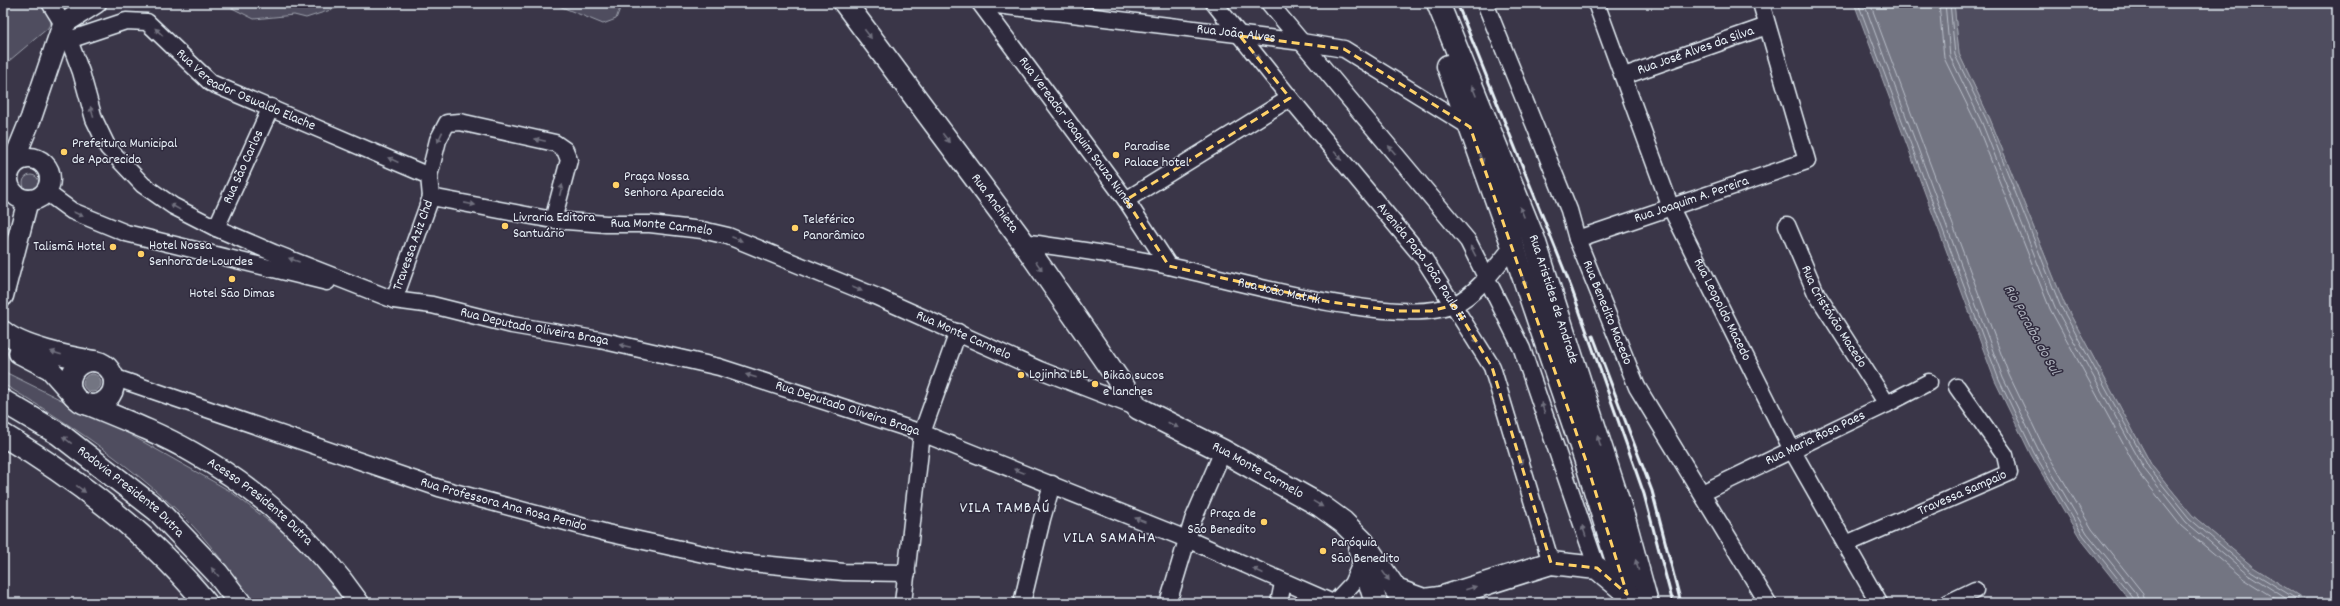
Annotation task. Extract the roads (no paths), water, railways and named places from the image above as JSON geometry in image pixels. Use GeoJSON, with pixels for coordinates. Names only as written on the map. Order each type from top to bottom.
{"type":"FeatureCollection","features":[{"type":"Feature","properties":{"kind":"main road","name":"Rua Anchieta"},"geometry":{"type":"LineString","coordinates":[[845,3],[1023,242],[1138,408]]}},
{"type":"Feature","properties":{"kind":"main road","name":"Rua Aristides de Andrade"},"geometry":{"type":"LineString","coordinates":[[1425,3],[1513,246],[1585,458],[1629,599]]}},
{"type":"Feature","properties":{"kind":"main road","name":"Rua Aristides de Andrade"},"geometry":{"type":"LineString","coordinates":[[1438,3],[1534,240],[1625,522],[1647,603]]}},
{"type":"Feature","properties":{"kind":"main road","name":"Rodovia Presidente Dutra"},"geometry":{"type":"LineString","coordinates":[[3,401],[59,434],[157,510],[217,574],[240,603]]}},
{"type":"Feature","properties":{"kind":"main road","name":"Rua Monte Carmelo"},"geometry":{"type":"LineString","coordinates":[[1138,408],[1223,451],[1321,506],[1343,522],[1355,534],[1396,590],[1424,600],[1438,601],[1551,563]]}},
{"type":"Feature","properties":{"kind":"main road","name":"Rodovia Presidente Dutra"},"geometry":{"type":"LineString","coordinates":[[3,435],[80,487],[151,543],[181,573],[206,603]]}},
{"type":"Feature","properties":{"kind":"main road"},"geometry":{"type":"LineString","coordinates":[[1355,534],[1376,603]]}},
{"type":"Feature","properties":{"kind":"main road"},"geometry":{"type":"LineString","coordinates":[[1551,563],[1597,568],[1629,599]]}},
{"type":"Feature","properties":{"kind":"main road"},"geometry":{"type":"LineString","coordinates":[[1389,603],[1402,601],[1412,603]]}},
{"type":"Feature","properties":{"kind":"street","name":"Rua Deputado Oliveira Braga"},"geometry":{"type":"LineString","coordinates":[[50,3],[66,32],[98,130],[108,148],[143,185],[173,206],[216,228],[342,281],[394,300],[432,305],[512,325],[600,340],[719,366],[922,433],[1189,540],[1283,583],[1333,603]]}},
{"type":"Feature","properties":{"kind":"street"},"geometry":{"type":"LineString","coordinates":[[31,118],[35,138],[51,181],[46,192],[37,199],[28,200],[14,195],[7,177],[31,118],[66,32],[96,3]]}},
{"type":"Feature","properties":{"kind":"street","name":"Rua João Alves"},"geometry":{"type":"LineString","coordinates":[[980,3],[1240,36],[1302,42],[1344,49],[1470,127]]}},
{"type":"Feature","properties":{"kind":"street","name":"Rua Vereador Joaquim Souza Nunes"},"geometry":{"type":"LineString","coordinates":[[980,3],[1126,200],[1169,266]]}},
{"type":"Feature","properties":{"kind":"street","name":"Avenida Papa João Paulo II"},"geometry":{"type":"LineString","coordinates":[[1214,3],[1290,98],[1424,259],[1492,367],[1551,563]]}},
{"type":"Feature","properties":{"kind":"street"},"geometry":{"type":"LineString","coordinates":[[1270,3],[1468,241],[1522,349],[1597,568]]}},
{"type":"Feature","properties":{"kind":"street","name":"Rua Benedito Macedo"},"geometry":{"type":"LineString","coordinates":[[1485,3],[1569,210],[1577,239],[1637,387],[1768,603]]}},
{"type":"Feature","properties":{"kind":"street","name":"Rua Leopoldo Macedo"},"geometry":{"type":"LineString","coordinates":[[1596,3],[1624,76],[1671,208],[1792,450],[1879,603]]}},
{"type":"Feature","properties":{"kind":"street"},"geometry":{"type":"LineString","coordinates":[[1761,3],[1768,26]]}},
{"type":"Feature","properties":{"kind":"street","name":"Rua Vereador Oswaldo Elache"},"geometry":{"type":"LineString","coordinates":[[66,32],[126,21],[147,22],[211,83],[229,92],[271,107],[429,176]]}},
{"type":"Feature","properties":{"kind":"street","name":"Rua Joaquim A. Pereira"},"geometry":{"type":"LineString","coordinates":[[1577,239],[1807,161],[1768,26]]}},
{"type":"Feature","properties":{"kind":"street","name":"Rua José Alves da Silva"},"geometry":{"type":"LineString","coordinates":[[1624,76],[1768,26]]}},
{"type":"Feature","properties":{"kind":"street"},"geometry":{"type":"LineString","coordinates":[[1126,200],[1290,98]]}},
{"type":"Feature","properties":{"kind":"street","name":"Rua São Carlos"},"geometry":{"type":"LineString","coordinates":[[216,228],[271,107]]}},
{"type":"Feature","properties":{"kind":"street","name":"Travessa Aziz Chd"},"geometry":{"type":"LineString","coordinates":[[394,300],[432,197],[429,176],[438,140],[447,123],[460,122],[555,143],[566,150],[569,160],[553,220]]}},
{"type":"Feature","properties":{"kind":"street"},"geometry":{"type":"LineString","coordinates":[[7,177],[19,160],[33,158],[47,168]]}},
{"type":"Feature","properties":{"kind":"street"},"geometry":{"type":"LineString","coordinates":[[46,192],[72,211],[126,233],[327,282],[342,281]]}},
{"type":"Feature","properties":{"kind":"street","name":"Rua Monte Carmelo"},"geometry":{"type":"LineString","coordinates":[[432,197],[553,220],[606,224],[650,224],[702,230],[728,236],[958,332],[1040,370],[1138,408]]}},
{"type":"Feature","properties":{"kind":"street"},"geometry":{"type":"LineString","coordinates":[[3,296],[28,200]]}},
{"type":"Feature","properties":{"kind":"street","name":"Rua Cristóvão Macedo"},"geometry":{"type":"LineString","coordinates":[[1787,226],[1816,293],[1887,404]]}},
{"type":"Feature","properties":{"kind":"street","name":"Rua João Matrik"},"geometry":{"type":"LineString","coordinates":[[1023,242],[1128,257],[1330,302],[1398,311],[1431,311],[1454,305],[1488,279],[1513,246]]}},
{"type":"Feature","properties":{"kind":"street","name":"Rua Professora Ana Rosa Penido"},"geometry":{"type":"LineString","coordinates":[[3,331],[15,338],[59,354],[102,364],[109,369],[113,380],[439,488],[607,533],[748,562],[844,572],[907,573]]}},
{"type":"Feature","properties":{"kind":"street"},"geometry":{"type":"LineString","coordinates":[[904,603],[922,433],[958,332]]}},
{"type":"Feature","properties":{"kind":"street"},"geometry":{"type":"LineString","coordinates":[[3,341],[15,351],[50,369],[79,400],[139,426]]}},
{"type":"Feature","properties":{"kind":"street"},"geometry":{"type":"LineString","coordinates":[[94,361],[80,365],[71,376],[71,390],[79,400],[92,405],[107,398],[113,380]]}},
{"type":"Feature","properties":{"kind":"street"},"geometry":{"type":"LineString","coordinates":[[113,380],[117,398],[122,409],[139,426]]}},
{"type":"Feature","properties":{"kind":"street","name":"Rua Maria Rosa Paes"},"geometry":{"type":"LineString","coordinates":[[1702,494],[1887,404],[1928,382]]}},
{"type":"Feature","properties":{"kind":"street","name":"Travessa Sampaio"},"geometry":{"type":"LineString","coordinates":[[1846,544],[2009,472],[2005,455],[1957,387]]}},
{"type":"Feature","properties":{"kind":"street","name":"Acesso Presidente Dutra"},"geometry":{"type":"LineString","coordinates":[[139,426],[191,452],[227,473],[290,522],[314,546],[359,603]]}},
{"type":"Feature","properties":{"kind":"street"},"geometry":{"type":"LineString","coordinates":[[1168,603],[1189,540],[1193,520],[1223,451]]}},
{"type":"Feature","properties":{"kind":"street"},"geometry":{"type":"LineString","coordinates":[[1022,603],[1052,484]]}},
{"type":"Feature","properties":{"kind":"street"},"geometry":{"type":"LineString","coordinates":[[1333,603],[1352,584],[1363,559]]}},
{"type":"Feature","properties":{"kind":"street"},"geometry":{"type":"LineString","coordinates":[[1279,603],[1283,583]]}},
{"type":"Feature","properties":{"kind":"street"},"geometry":{"type":"LineString","coordinates":[[1948,603],[1975,590]]}},
{"type":"Feature","properties":{"kind":"water","name":"Rio Paraíba do Sul"},"geometry":{"type":"Polygon","coordinates":[[[1854,3],[1954,3],[1959,54],[1990,119],[2064,303],[2152,466],[2192,515],[2253,567],[2310,603],[2132,603],[2080,538],[2031,455],[1995,381],[1854,3]]]}},
{"type":"Feature","properties":{"kind":"water"},"geometry":{"type":"Polygon","coordinates":[[[92,374],[98,377],[101,383],[98,389],[92,392],[86,389],[83,383],[86,377],[92,374]]]}},
{"type":"Feature","properties":{"kind":"railway"},"geometry":{"type":"LineString","coordinates":[[1457,3],[1571,287],[1644,494],[1673,603]]}},
{"type":"Feature","properties":{"kind":"railway"},"geometry":{"type":"LineString","coordinates":[[1593,336],[1652,491],[1681,603]]}},
{"type":"Feature","properties":{"kind":"place","name":"Prefeitura Municipal de Aparecida"},"geometry":{"type":"Point","coordinates":[64,152]}},
{"type":"Feature","properties":{"kind":"place","name":"Paradise Palace hotel"},"geometry":{"type":"Point","coordinates":[1116,155]}},
{"type":"Feature","properties":{"kind":"place","name":"Praça Nossa Senhora Aparecida"},"geometry":{"type":"Point","coordinates":[616,185]}},
{"type":"Feature","properties":{"kind":"place","name":"Livraria Editora Santuário"},"geometry":{"type":"Point","coordinates":[505,226]}},
{"type":"Feature","properties":{"kind":"place","name":"Teleférico Panorâmico"},"geometry":{"type":"Point","coordinates":[795,228]}},
{"type":"Feature","properties":{"kind":"place","name":"Talismã Hotel"},"geometry":{"type":"Point","coordinates":[113,247]}},
{"type":"Feature","properties":{"kind":"place","name":"Hotel Nossa Senhora de Lourdes"},"geometry":{"type":"Point","coordinates":[141,254]}},
{"type":"Feature","properties":{"kind":"place","name":"Hotel São Dimas"},"geometry":{"type":"Point","coordinates":[232,279]}},
{"type":"Feature","properties":{"kind":"place","name":"Lojinha LBL"},"geometry":{"type":"Point","coordinates":[1021,375]}},
{"type":"Feature","properties":{"kind":"place","name":"Bikão sucos e lanches"},"geometry":{"type":"Point","coordinates":[1095,384]}},
{"type":"Feature","properties":{"kind":"place","name":"Praça de São Benedito"},"geometry":{"type":"Point","coordinates":[1264,522]}},
{"type":"Feature","properties":{"kind":"place","name":"Paróquia São Benedito"},"geometry":{"type":"Point","coordinates":[1323,551]}},
{"type":"Feature","properties":{"kind":"district","name":"VILA TAMBAÚ"},"geometry":{"type":"Point","coordinates":[1005,508]}},
{"type":"Feature","properties":{"kind":"district","name":"VILA SAMAHA"},"geometry":{"type":"Point","coordinates":[1110,538]}}]}
